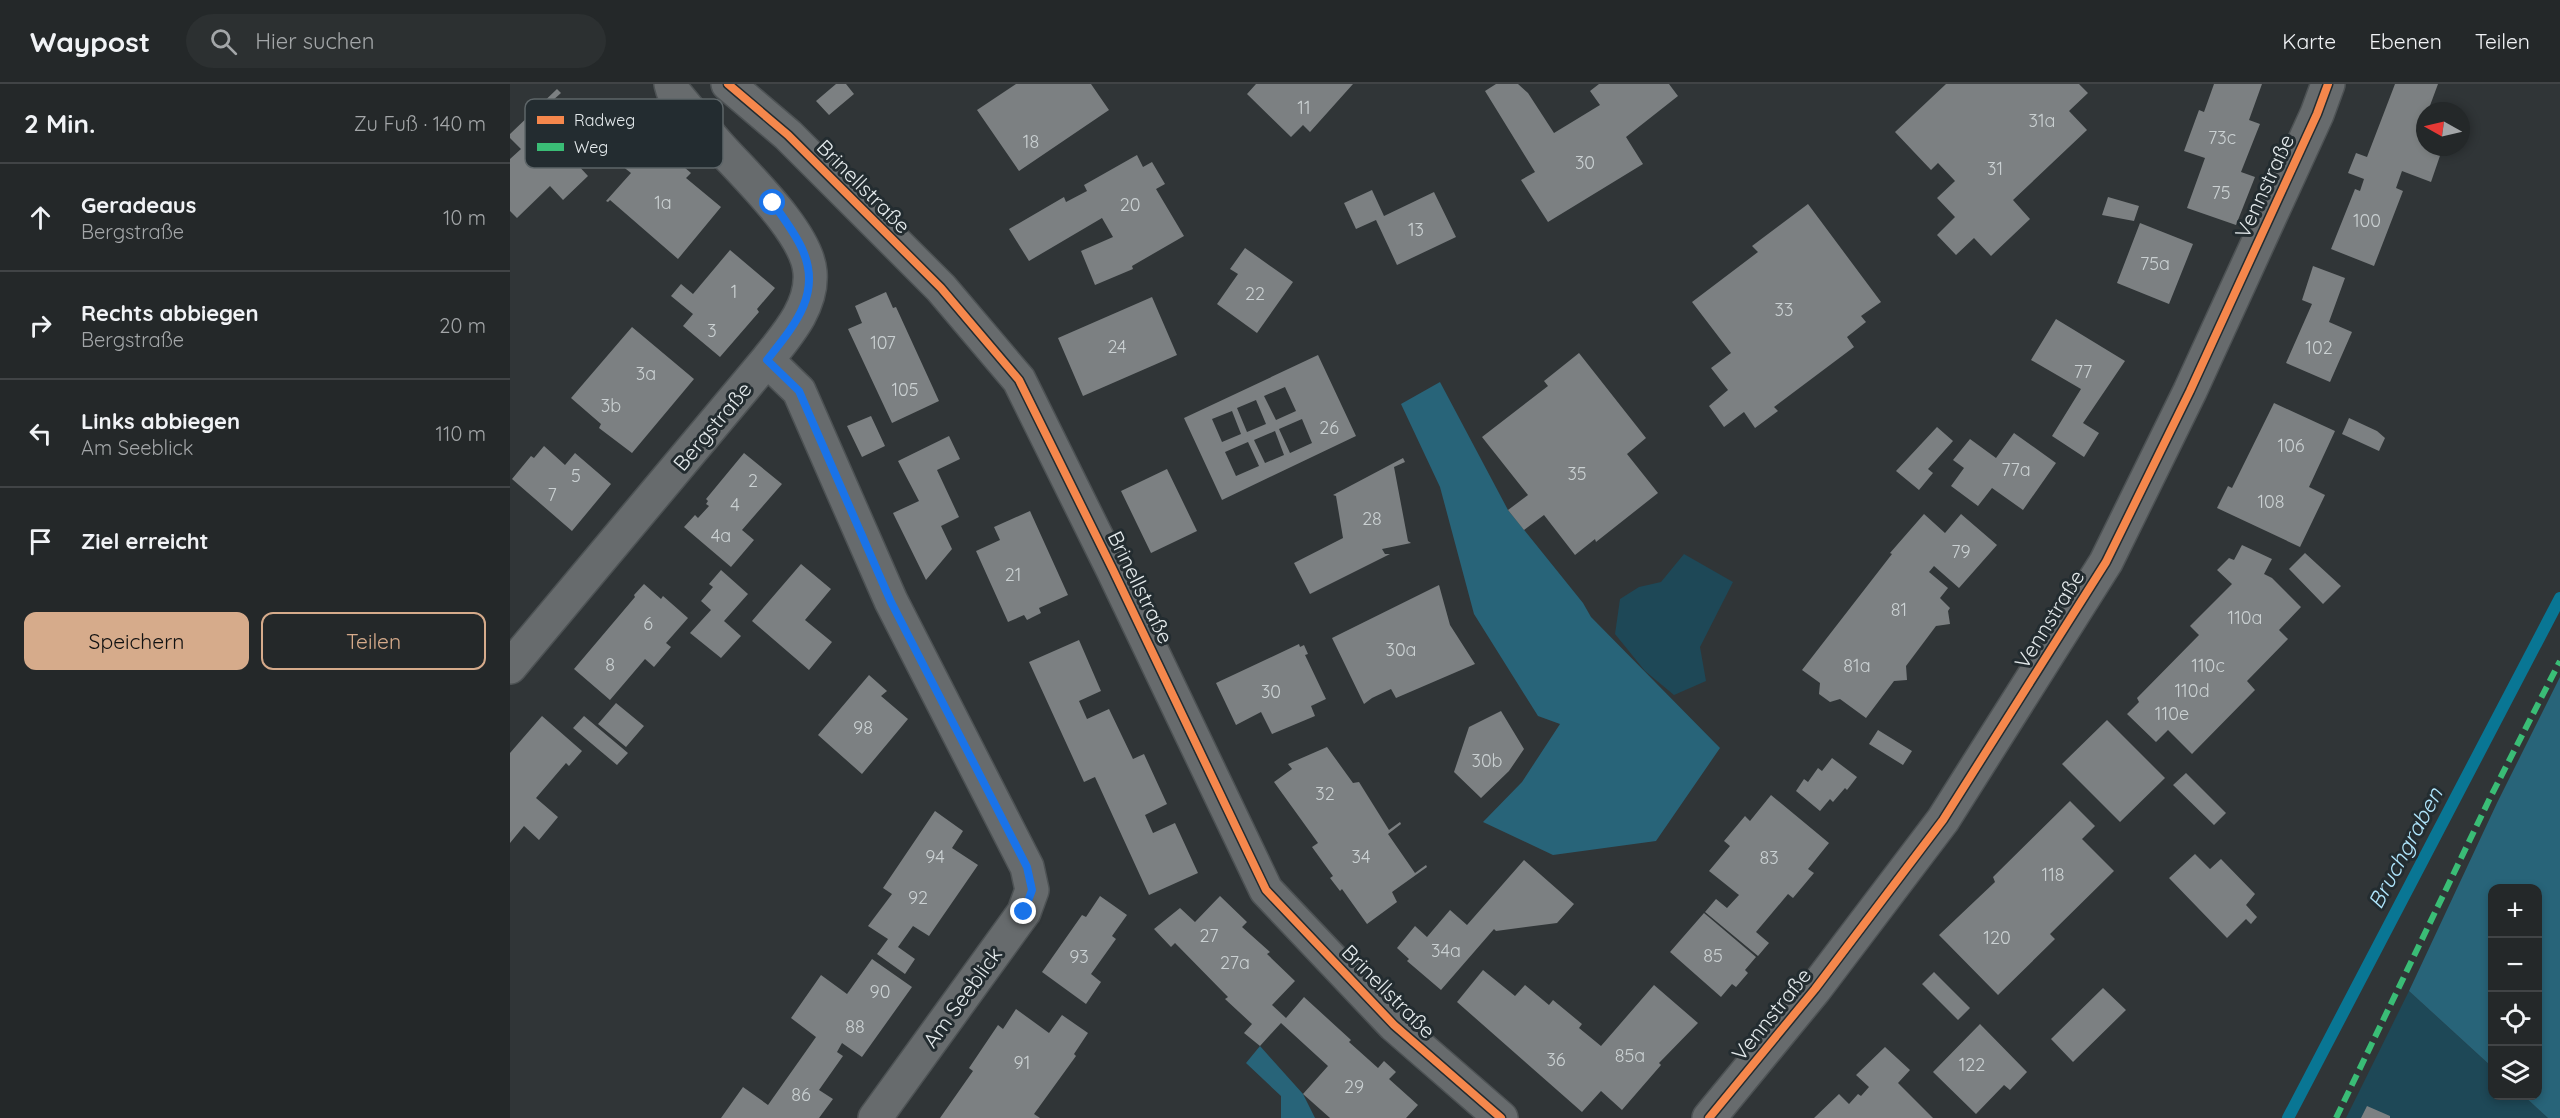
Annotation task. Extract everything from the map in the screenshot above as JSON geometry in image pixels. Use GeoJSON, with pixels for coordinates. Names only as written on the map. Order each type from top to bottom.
{"type":"FeatureCollection","features":[{"type":"Feature","properties":{"kind":"street","name":"Bergstraße"},"geometry":{"type":"LineString","coordinates":[[670,84],[680,99]]}},
{"type":"Feature","properties":{"kind":"street","name":"Brinellstraße"},"geometry":{"type":"LineString","coordinates":[[728,84],[788,135],[933,280],[1019,380],[1266,890],[1394,1025],[1501,1118]]}},
{"type":"Feature","properties":{"kind":"street","name":"Vennstraße"},"geometry":{"type":"LineString","coordinates":[[1709,1118],[1815,989],[1943,819],[2106,562],[2195,381],[2317,114],[2328,84]]}},
{"type":"Feature","properties":{"kind":"street","name":"Bergstraße"},"geometry":{"type":"LineString","coordinates":[[510,667],[767,360],[797,321],[807,296],[810,272],[802,249],[773,203],[723,150]]}},
{"type":"Feature","properties":{"kind":"street","name":"Am Seeblick"},"geometry":{"type":"LineString","coordinates":[[767,360],[799,391],[891,602],[1027,867],[1032,890],[1024,912],[875,1118]]}},
{"type":"Feature","properties":{"kind":"shaded area"},"geometry":{"type":"Polygon","coordinates":[[[1440,382],[1508,510],[1583,603],[1591,617],[1720,748],[1656,841],[1553,855],[1483,822],[1522,782],[1560,724],[1538,716],[1474,614],[1440,487],[1401,404],[1440,382]]]}},
{"type":"Feature","properties":{"kind":"shaded area"},"geometry":{"type":"Polygon","coordinates":[[[1684,554],[1733,582],[1700,647],[1706,681],[1674,695],[1645,671],[1615,634],[1620,599],[1639,587],[1661,582],[1684,554]]]}},
{"type":"Feature","properties":{"kind":"shaded area"},"geometry":{"type":"Polygon","coordinates":[[[2560,677],[2560,1118],[2548,1118],[2528,1100],[2542,1100],[2542,884],[2488,884],[2488,1063],[2409,991],[2497,803],[2560,677]]]}},
{"type":"Feature","properties":{"kind":"shaded area"},"geometry":{"type":"Polygon","coordinates":[[[2409,991],[2488,1063],[2488,1100],[2528,1100],[2548,1118],[2346,1118],[2409,991]]]}},
{"type":"Feature","properties":{"kind":"shaded area"},"geometry":{"type":"Polygon","coordinates":[[[1260,1046],[1303,1094],[1315,1118],[1281,1118],[1281,1096],[1246,1063],[1260,1046]]]}},
{"type":"Feature","properties":{"kind":"building"},"geometry":{"type":"Polygon","coordinates":[[[836,84],[846,84],[854,94],[829,115],[816,101],[836,84]]]}},
{"type":"Feature","properties":{"kind":"building"},"geometry":{"type":"Polygon","coordinates":[[[1016,84],[1091,84],[1109,110],[1019,171],[977,110],[1016,84]]]}},
{"type":"Feature","properties":{"kind":"building"},"geometry":{"type":"Polygon","coordinates":[[[1256,84],[1353,84],[1310,132],[1303,125],[1291,137],[1247,94],[1256,84]]]}},
{"type":"Feature","properties":{"kind":"building"},"geometry":{"type":"Polygon","coordinates":[[[1496,84],[1518,84],[1528,93],[1554,133],[1600,105],[1590,91],[1599,84],[1669,84],[1678,96],[1626,137],[1643,164],[1548,222],[1521,180],[1535,172],[1485,91],[1496,84]]]}},
{"type":"Feature","properties":{"kind":"building"},"geometry":{"type":"Polygon","coordinates":[[[1946,84],[2079,84],[2088,93],[2069,111],[2087,130],[2013,200],[2030,219],[1991,256],[1974,238],[1956,255],[1937,235],[1955,217],[1937,198],[1955,181],[1938,163],[1931,170],[1895,132],[1946,84]]]}},
{"type":"Feature","properties":{"kind":"building"},"geometry":{"type":"Polygon","coordinates":[[[2214,84],[2262,84],[2249,120],[2260,124],[2241,172],[2255,177],[2236,225],[2187,208],[2205,158],[2184,151],[2199,110],[2204,112],[2214,84]]]}},
{"type":"Feature","properties":{"kind":"building"},"geometry":{"type":"Polygon","coordinates":[[[2395,84],[2438,84],[2431,102],[2416,102],[2416,156],[2440,156],[2431,182],[2402,171],[2396,188],[2403,191],[2374,266],[2331,249],[2355,189],[2360,191],[2364,179],[2348,173],[2356,153],[2367,157],[2395,84]]]}},
{"type":"Feature","properties":{"kind":"building"},"geometry":{"type":"Polygon","coordinates":[[[557,89],[561,93],[554,99],[547,99],[557,89]]]}},
{"type":"Feature","properties":{"kind":"building"},"geometry":{"type":"Polygon","coordinates":[[[525,120],[525,168],[581,168],[588,176],[563,200],[550,186],[517,218],[510,211],[510,159],[521,149],[510,138],[510,134],[525,120]]]}},
{"type":"Feature","properties":{"kind":"building"},"geometry":{"type":"Polygon","coordinates":[[[1137,155],[1143,167],[1152,162],[1165,184],[1156,189],[1184,236],[1132,266],[1133,269],[1095,285],[1081,251],[1113,237],[1102,218],[1029,261],[1009,229],[1064,197],[1066,202],[1087,191],[1084,185],[1137,155]]]}},
{"type":"Feature","properties":{"kind":"building"},"geometry":{"type":"Polygon","coordinates":[[[625,168],[685,168],[691,173],[686,178],[721,207],[678,259],[610,200],[606,201],[631,173],[625,168]]]}},
{"type":"Feature","properties":{"kind":"building"},"geometry":{"type":"Polygon","coordinates":[[[1372,190],[1384,216],[1434,192],[1456,237],[1397,265],[1376,220],[1356,229],[1344,203],[1372,190]]]}},
{"type":"Feature","properties":{"kind":"building"},"geometry":{"type":"Polygon","coordinates":[[[2108,197],[2139,206],[2134,221],[2102,215],[2108,197]]]}},
{"type":"Feature","properties":{"kind":"building"},"geometry":{"type":"Polygon","coordinates":[[[1808,204],[1881,302],[1861,316],[1866,322],[1847,337],[1854,347],[1774,407],[1778,411],[1755,428],[1744,412],[1724,427],[1709,406],[1728,390],[1711,368],[1731,353],[1692,302],[1758,252],[1752,246],[1808,204]]]}},
{"type":"Feature","properties":{"kind":"building"},"geometry":{"type":"Polygon","coordinates":[[[2140,223],[2193,244],[2169,304],[2117,283],[2140,223]]]}},
{"type":"Feature","properties":{"kind":"building"},"geometry":{"type":"Polygon","coordinates":[[[1245,248],[1293,282],[1257,333],[1217,304],[1238,274],[1230,269],[1245,248]]]}},
{"type":"Feature","properties":{"kind":"building"},"geometry":{"type":"Polygon","coordinates":[[[730,250],[775,288],[757,309],[759,312],[720,357],[683,326],[693,314],[671,296],[681,284],[693,294],[730,250]]]}},
{"type":"Feature","properties":{"kind":"building"},"geometry":{"type":"Polygon","coordinates":[[[2313,266],[2345,278],[2329,322],[2352,332],[2330,382],[2286,363],[2312,304],[2302,300],[2313,266]]]}},
{"type":"Feature","properties":{"kind":"building"},"geometry":{"type":"Polygon","coordinates":[[[886,292],[893,308],[896,307],[939,401],[892,423],[848,329],[862,323],[855,306],[886,292]]]}},
{"type":"Feature","properties":{"kind":"building"},"geometry":{"type":"Polygon","coordinates":[[[1152,297],[1177,355],[1083,396],[1058,338],[1152,297]]]}},
{"type":"Feature","properties":{"kind":"building"},"geometry":{"type":"Polygon","coordinates":[[[2056,319],[2125,361],[2083,423],[2099,433],[2084,457],[2052,436],[2081,389],[2031,360],[2056,319]]]}},
{"type":"Feature","properties":{"kind":"building"},"geometry":{"type":"Polygon","coordinates":[[[632,327],[694,379],[632,453],[599,428],[601,424],[571,398],[632,327]]]}},
{"type":"Feature","properties":{"kind":"building"},"geometry":{"type":"Polygon","coordinates":[[[1579,353],[1646,438],[1627,454],[1658,493],[1596,542],[1595,539],[1575,555],[1544,515],[1524,530],[1508,510],[1528,495],[1482,437],[1548,386],[1544,381],[1579,353]]]}},
{"type":"Feature","properties":{"kind":"building"},"geometry":{"type":"Polygon","coordinates":[[[1318,355],[1356,436],[1222,500],[1184,418],[1318,355]],[[1285,387],[1264,396],[1276,420],[1296,411],[1285,387]],[[1256,400],[1237,408],[1247,432],[1266,424],[1256,400]],[[1232,411],[1212,419],[1222,442],[1241,434],[1232,411]],[[1302,419],[1279,429],[1290,453],[1312,443],[1302,419]],[[1275,431],[1254,440],[1265,463],[1284,455],[1275,431]],[[1248,442],[1225,452],[1236,476],[1259,466],[1248,442]]]}},
{"type":"Feature","properties":{"kind":"building"},"geometry":{"type":"Polygon","coordinates":[[[2274,403],[2335,431],[2309,487],[2325,495],[2300,547],[2217,508],[2228,486],[2232,488],[2274,403]]]}},
{"type":"Feature","properties":{"kind":"building"},"geometry":{"type":"Polygon","coordinates":[[[871,416],[885,446],[862,457],[847,426],[871,416]]]}},
{"type":"Feature","properties":{"kind":"building"},"geometry":{"type":"Polygon","coordinates":[[[2349,418],[2377,431],[2385,438],[2379,451],[2342,434],[2349,418]]]}},
{"type":"Feature","properties":{"kind":"building"},"geometry":{"type":"Polygon","coordinates":[[[1937,427],[1953,441],[1928,469],[1933,473],[1919,490],[1896,471],[1937,427]]]}},
{"type":"Feature","properties":{"kind":"building"},"geometry":{"type":"Polygon","coordinates":[[[2014,433],[2056,463],[2023,510],[1992,488],[1978,506],[1951,486],[1964,468],[1953,460],[1970,439],[1996,458],[2014,433]]]}},
{"type":"Feature","properties":{"kind":"building"},"geometry":{"type":"Polygon","coordinates":[[[949,436],[960,459],[937,470],[959,517],[941,526],[952,549],[926,580],[893,513],[919,501],[898,461],[949,436]]]}},
{"type":"Feature","properties":{"kind":"building"},"geometry":{"type":"Polygon","coordinates":[[[544,446],[565,465],[575,453],[611,484],[572,531],[512,479],[531,456],[534,458],[544,446]]]}},
{"type":"Feature","properties":{"kind":"building"},"geometry":{"type":"Polygon","coordinates":[[[744,453],[782,484],[742,530],[754,540],[731,567],[684,527],[695,515],[698,518],[709,506],[706,504],[708,501],[706,499],[744,453]]]}},
{"type":"Feature","properties":{"kind":"building"},"geometry":{"type":"Polygon","coordinates":[[[1403,458],[1405,462],[1394,467],[1408,541],[1411,543],[1382,549],[1385,554],[1390,554],[1310,594],[1294,563],[1343,538],[1336,496],[1333,495],[1403,458]]]}},
{"type":"Feature","properties":{"kind":"building"},"geometry":{"type":"Polygon","coordinates":[[[1167,469],[1197,531],[1151,553],[1121,491],[1167,469]]]}},
{"type":"Feature","properties":{"kind":"building"},"geometry":{"type":"Polygon","coordinates":[[[1030,511],[1068,595],[1039,608],[1041,613],[1027,620],[1024,615],[1008,622],[976,551],[1000,540],[994,527],[1030,511]]]}},
{"type":"Feature","properties":{"kind":"building"},"geometry":{"type":"Polygon","coordinates":[[[1924,514],[1945,533],[1961,514],[1997,545],[1959,588],[1934,566],[1929,572],[1948,588],[1940,598],[1950,608],[1948,611],[1950,624],[1936,626],[1906,666],[1907,680],[1894,681],[1866,718],[1840,699],[1830,702],[1819,694],[1820,683],[1802,670],[1892,554],[1890,553],[1924,514]]]}},
{"type":"Feature","properties":{"kind":"building"},"geometry":{"type":"Polygon","coordinates":[[[2242,545],[2272,559],[2264,574],[2272,578],[2301,607],[2279,630],[2288,639],[2247,681],[2255,690],[2192,754],[2168,730],[2156,742],[2127,714],[2139,702],[2137,698],[2199,635],[2190,626],[2232,584],[2217,570],[2229,558],[2234,560],[2242,545]]]}},
{"type":"Feature","properties":{"kind":"building"},"geometry":{"type":"Polygon","coordinates":[[[2305,553],[2341,586],[2323,604],[2289,569],[2305,553]]]}},
{"type":"Feature","properties":{"kind":"building"},"geometry":{"type":"Polygon","coordinates":[[[801,564],[831,589],[805,620],[832,642],[809,670],[752,621],[801,564]]]}},
{"type":"Feature","properties":{"kind":"building"},"geometry":{"type":"Polygon","coordinates":[[[721,570],[748,594],[724,621],[741,636],[721,658],[690,633],[711,610],[701,601],[713,587],[709,584],[721,570]]]}},
{"type":"Feature","properties":{"kind":"building"},"geometry":{"type":"Polygon","coordinates":[[[644,584],[661,599],[663,596],[688,618],[666,643],[671,647],[654,667],[645,659],[610,700],[574,669],[644,584]]]}},
{"type":"Feature","properties":{"kind":"building"},"geometry":{"type":"Polygon","coordinates":[[[1439,585],[1450,625],[1475,664],[1396,698],[1391,689],[1364,704],[1332,638],[1439,585]]]}},
{"type":"Feature","properties":{"kind":"building"},"geometry":{"type":"Polygon","coordinates":[[[1079,640],[1101,691],[1079,701],[1087,719],[1109,709],[1133,759],[1144,754],[1167,804],[1145,815],[1153,833],[1175,823],[1198,873],[1149,895],[1095,777],[1084,782],[1029,662],[1079,640]]]}},
{"type":"Feature","properties":{"kind":"building"},"geometry":{"type":"Polygon","coordinates":[[[1299,644],[1300,647],[1304,645],[1308,654],[1305,655],[1326,699],[1311,706],[1315,716],[1272,734],[1261,712],[1236,725],[1216,683],[1299,644]]]}},
{"type":"Feature","properties":{"kind":"building"},"geometry":{"type":"Polygon","coordinates":[[[869,675],[887,691],[881,696],[908,719],[862,774],[818,735],[869,675]]]}},
{"type":"Feature","properties":{"kind":"building"},"geometry":{"type":"Polygon","coordinates":[[[616,703],[644,726],[626,747],[598,724],[616,703]]]}},
{"type":"Feature","properties":{"kind":"building"},"geometry":{"type":"Polygon","coordinates":[[[1501,711],[1524,749],[1509,771],[1481,798],[1454,772],[1469,727],[1501,711]]]}},
{"type":"Feature","properties":{"kind":"building"},"geometry":{"type":"Polygon","coordinates":[[[542,716],[582,751],[569,766],[566,763],[536,798],[558,817],[539,840],[524,826],[510,843],[510,753],[542,716]]]}},
{"type":"Feature","properties":{"kind":"building"},"geometry":{"type":"Polygon","coordinates":[[[584,716],[628,753],[617,765],[573,728],[584,716]]]}},
{"type":"Feature","properties":{"kind":"building"},"geometry":{"type":"Polygon","coordinates":[[[2107,720],[2165,778],[2120,822],[2062,764],[2107,720]]]}},
{"type":"Feature","properties":{"kind":"building"},"geometry":{"type":"Polygon","coordinates":[[[1878,730],[1912,751],[1903,765],[1869,744],[1878,730]]]}},
{"type":"Feature","properties":{"kind":"building"},"geometry":{"type":"Polygon","coordinates":[[[1327,747],[1353,783],[1359,782],[1389,830],[1400,822],[1401,824],[1388,834],[1415,873],[1426,865],[1427,867],[1392,892],[1397,902],[1367,924],[1342,889],[1340,891],[1330,878],[1333,876],[1312,847],[1318,843],[1274,782],[1292,769],[1288,764],[1327,747]]]}},
{"type":"Feature","properties":{"kind":"building"},"geometry":{"type":"Polygon","coordinates":[[[1832,758],[1857,777],[1847,790],[1845,788],[1833,802],[1830,799],[1820,811],[1796,791],[1804,779],[1808,782],[1818,768],[1822,771],[1832,758]]]}},
{"type":"Feature","properties":{"kind":"building"},"geometry":{"type":"Polygon","coordinates":[[[2186,773],[2226,813],[2214,825],[2173,785],[2186,773]]]}},
{"type":"Feature","properties":{"kind":"building"},"geometry":{"type":"Polygon","coordinates":[[[1771,795],[1829,843],[1808,869],[1814,873],[1793,898],[1788,894],[1756,932],[1769,943],[1758,956],[1705,912],[1716,899],[1727,908],[1739,895],[1709,871],[1730,846],[1724,841],[1745,816],[1750,821],[1771,795]]]}},
{"type":"Feature","properties":{"kind":"building"},"geometry":{"type":"Polygon","coordinates":[[[2070,801],[2095,826],[2082,839],[2114,871],[2050,934],[2055,939],[1998,995],[1939,935],[1995,882],[1993,877],[2070,801]]]}},
{"type":"Feature","properties":{"kind":"building"},"geometry":{"type":"Polygon","coordinates":[[[935,811],[963,831],[952,848],[978,865],[929,936],[913,926],[898,947],[915,959],[905,974],[877,954],[888,939],[868,926],[892,894],[883,888],[935,811]]]}},
{"type":"Feature","properties":{"kind":"building"},"geometry":{"type":"Polygon","coordinates":[[[2195,854],[2210,869],[2221,859],[2255,894],[2246,905],[2257,917],[2251,924],[2246,919],[2227,938],[2169,878],[2195,854]]]}},
{"type":"Feature","properties":{"kind":"building"},"geometry":{"type":"Polygon","coordinates":[[[1524,860],[1574,904],[1557,923],[1496,931],[1494,929],[1441,990],[1407,961],[1409,959],[1397,948],[1415,926],[1427,937],[1450,910],[1467,925],[1524,860]]]}},
{"type":"Feature","properties":{"kind":"building"},"geometry":{"type":"Polygon","coordinates":[[[1100,896],[1127,915],[1112,936],[1116,939],[1091,974],[1101,982],[1086,1004],[1042,972],[1082,915],[1086,917],[1100,896]]]}},
{"type":"Feature","properties":{"kind":"building"},"geometry":{"type":"Polygon","coordinates":[[[1220,896],[1247,922],[1242,927],[1270,952],[1267,954],[1295,981],[1272,1005],[1286,1018],[1304,997],[1378,1068],[1384,1061],[1396,1072],[1389,1079],[1418,1105],[1406,1118],[1330,1118],[1303,1094],[1328,1066],[1281,1023],[1260,1046],[1244,1033],[1252,1024],[1225,999],[1228,997],[1175,943],[1171,947],[1154,929],[1180,908],[1195,922],[1220,896]]]}},
{"type":"Feature","properties":{"kind":"building"},"geometry":{"type":"Polygon","coordinates":[[[1704,913],[1756,957],[1745,970],[1748,973],[1736,987],[1732,984],[1721,997],[1670,952],[1704,913]]]}},
{"type":"Feature","properties":{"kind":"building"},"geometry":{"type":"Polygon","coordinates":[[[872,959],[912,987],[862,1057],[842,1043],[837,1052],[843,1056],[819,1090],[833,1099],[819,1118],[721,1118],[743,1087],[768,1105],[816,1037],[791,1018],[821,975],[847,994],[872,959]]]}},
{"type":"Feature","properties":{"kind":"building"},"geometry":{"type":"Polygon","coordinates":[[[1483,970],[1515,996],[1525,985],[1549,1005],[1553,1000],[1582,1024],[1579,1028],[1601,1046],[1654,985],[1698,1023],[1659,1063],[1661,1065],[1622,1110],[1601,1091],[1582,1112],[1457,1002],[1483,970]]]}},
{"type":"Feature","properties":{"kind":"building"},"geometry":{"type":"Polygon","coordinates":[[[1934,972],[1970,1008],[1958,1020],[1922,984],[1934,972]]]}},
{"type":"Feature","properties":{"kind":"building"},"geometry":{"type":"Polygon","coordinates":[[[2103,988],[2126,1010],[2073,1062],[2051,1039],[2103,988]]]}},
{"type":"Feature","properties":{"kind":"building"},"geometry":{"type":"Polygon","coordinates":[[[1016,1009],[1049,1033],[1062,1015],[1088,1033],[1074,1054],[1076,1056],[1034,1114],[1040,1118],[940,1118],[973,1071],[969,1068],[998,1025],[1003,1029],[1016,1009]]]}},
{"type":"Feature","properties":{"kind":"building"},"geometry":{"type":"Polygon","coordinates":[[[1980,1024],[2027,1072],[2010,1090],[2004,1085],[1976,1114],[1933,1072],[1980,1024]]]}},
{"type":"Feature","properties":{"kind":"building"},"geometry":{"type":"Polygon","coordinates":[[[1885,1047],[1910,1070],[1898,1083],[1933,1118],[1814,1118],[1839,1094],[1849,1104],[1858,1094],[1861,1096],[1869,1087],[1856,1075],[1885,1047]]]}},
{"type":"Feature","properties":{"kind":"building"},"geometry":{"type":"Polygon","coordinates":[[[2367,1106],[2390,1116],[2390,1118],[2361,1118],[2367,1106]]]}},
{"type":"Feature","properties":{"kind":"waterway","name":"Bruchgraben"},"geometry":{"type":"LineString","coordinates":[[2288,1118],[2560,598]]}},
{"type":"Feature","properties":{"kind":"marked path"},"geometry":{"type":"LineString","coordinates":[[2336,1118],[2490,798],[2560,661]]}},
{"type":"Feature","properties":{"kind":"cycle path"},"geometry":{"type":"LineString","coordinates":[[728,84],[788,135],[941,288],[1019,380],[1266,890],[1394,1025],[1501,1118]]}},
{"type":"Feature","properties":{"kind":"cycle path"},"geometry":{"type":"LineString","coordinates":[[1709,1118],[1815,989],[1943,820],[2106,562],[2190,391],[2317,114],[2328,84]]}},
{"type":"Feature","properties":{"kind":"route"},"geometry":{"type":"LineString","coordinates":[[773,203],[802,249],[810,272],[807,296],[797,321],[767,360],[799,391],[891,602],[1027,867],[1032,890],[1024,912]]}}]}
